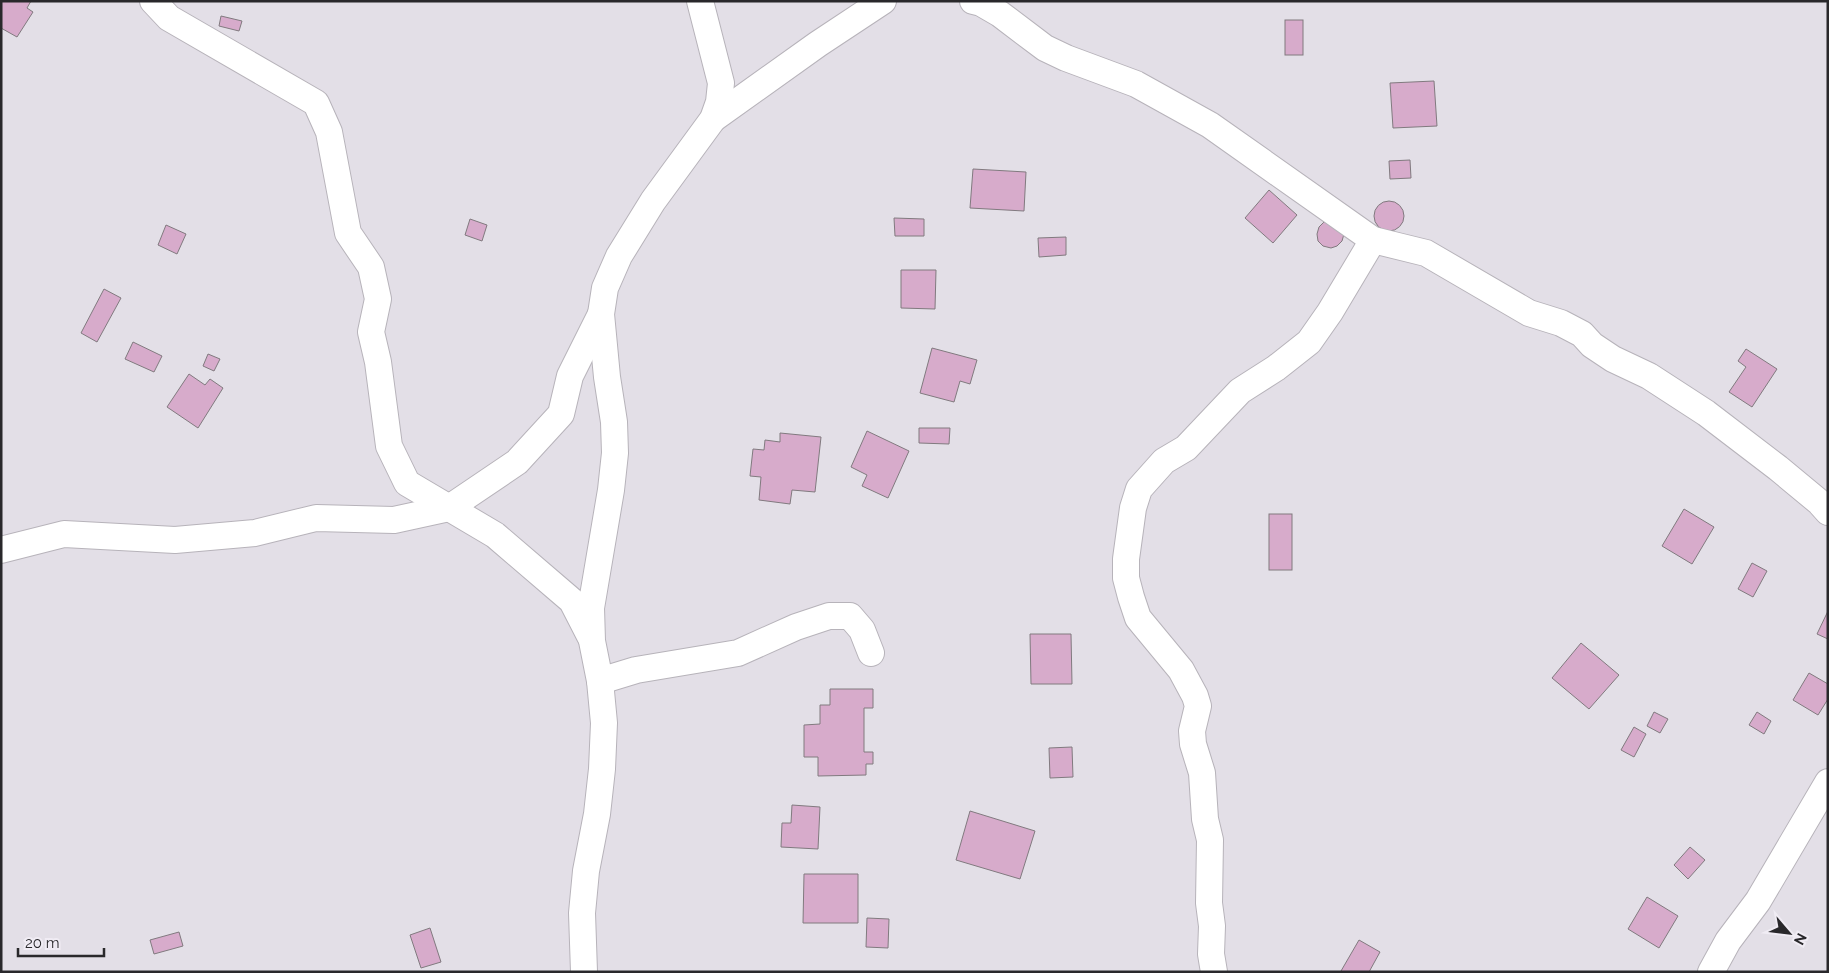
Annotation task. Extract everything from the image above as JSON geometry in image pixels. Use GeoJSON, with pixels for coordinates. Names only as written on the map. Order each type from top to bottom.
{"type":"FeatureCollection","features":[{"type":"Feature","properties":{"kind":"street"},"geometry":{"type":"LineString","coordinates":[[153,1],[169,18],[316,103],[329,132],[348,233],[371,266],[378,298],[372,332],[378,362],[389,446],[407,483],[495,535],[572,601],[592,641]]}},
{"type":"Feature","properties":{"kind":"street"},"geometry":{"type":"LineString","coordinates":[[584,972],[582,913],[586,871],[597,814],[602,769],[604,723],[600,681],[592,641],[592,608],[615,453],[614,422],[607,377],[601,314],[605,288],[619,256],[653,201],[713,119],[719,102],[721,83],[700,1]]}},
{"type":"Feature","properties":{"kind":"street"},"geometry":{"type":"LineString","coordinates":[[713,119],[818,44],[883,1]]}},
{"type":"Feature","properties":{"kind":"street"},"geometry":{"type":"LineString","coordinates":[[974,1],[1000,14],[1044,48],[1136,84],[1210,125],[1373,240],[1426,253],[1529,313],[1561,324],[1582,334],[1592,345],[1613,359],[1649,376],[1706,413],[1778,468],[1819,502],[1828,512]]}},
{"type":"Feature","properties":{"kind":"street"},"geometry":{"type":"LineString","coordinates":[[1214,972],[1211,954],[1212,926],[1209,903],[1210,840],[1205,819],[1202,773],[1193,744],[1192,731],[1198,706],[1195,696],[1181,670],[1138,618],[1131,597],[1126,578],[1126,559],[1133,508],[1139,489],[1164,461],[1186,448],[1240,391],[1276,368],[1308,342],[1330,312],[1373,240]]}},
{"type":"Feature","properties":{"kind":"street"},"geometry":{"type":"LineString","coordinates":[[1,550],[64,534],[175,540],[255,534],[316,518],[394,520],[449,508],[517,462],[561,414],[570,376],[601,314]]}},
{"type":"Feature","properties":{"kind":"street"},"geometry":{"type":"LineString","coordinates":[[600,681],[636,670],[738,653],[829,616],[850,616],[862,630],[871,652]]}},
{"type":"Feature","properties":{"kind":"street"},"geometry":{"type":"LineString","coordinates":[[1711,972],[1728,941],[1758,901],[1826,788]]}},
{"type":"Feature","properties":{"kind":"building"},"geometry":{"type":"Polygon","coordinates":[[[1,1],[31,1],[27,8],[33,12],[17,37],[1,28],[1,1]]]}},
{"type":"Feature","properties":{"kind":"building"},"geometry":{"type":"Polygon","coordinates":[[[221,16],[242,21],[239,31],[219,26],[221,16]]]}},
{"type":"Feature","properties":{"kind":"building"},"geometry":{"type":"Polygon","coordinates":[[[1285,20],[1303,20],[1303,55],[1285,55],[1285,20]]]}},
{"type":"Feature","properties":{"kind":"building"},"geometry":{"type":"Polygon","coordinates":[[[1434,81],[1437,126],[1393,128],[1390,83],[1434,81]]]}},
{"type":"Feature","properties":{"kind":"building"},"geometry":{"type":"Polygon","coordinates":[[[1410,160],[1411,178],[1390,179],[1389,161],[1410,160]]]}},
{"type":"Feature","properties":{"kind":"building"},"geometry":{"type":"Polygon","coordinates":[[[973,169],[1026,172],[1024,211],[970,208],[973,169]]]}},
{"type":"Feature","properties":{"kind":"building"},"geometry":{"type":"Polygon","coordinates":[[[1269,190],[1297,215],[1273,243],[1245,218],[1269,190]]]}},
{"type":"Feature","properties":{"kind":"building"},"geometry":{"type":"Polygon","coordinates":[[[1389,201],[1400,205],[1404,216],[1400,227],[1389,231],[1378,227],[1374,216],[1378,205],[1389,201]]]}},
{"type":"Feature","properties":{"kind":"building"},"geometry":{"type":"Polygon","coordinates":[[[894,218],[924,219],[924,236],[895,236],[894,218]]]}},
{"type":"Feature","properties":{"kind":"building"},"geometry":{"type":"Polygon","coordinates":[[[470,219],[487,225],[482,241],[465,235],[470,219]]]}},
{"type":"Feature","properties":{"kind":"building"},"geometry":{"type":"Polygon","coordinates":[[[1330,221],[1344,234],[1342,241],[1337,246],[1331,248],[1323,246],[1318,241],[1317,234],[1319,227],[1324,222],[1330,221]]]}},
{"type":"Feature","properties":{"kind":"building"},"geometry":{"type":"Polygon","coordinates":[[[166,225],[186,234],[177,254],[158,245],[166,225]]]}},
{"type":"Feature","properties":{"kind":"building"},"geometry":{"type":"Polygon","coordinates":[[[1066,237],[1066,255],[1039,257],[1038,238],[1066,237]]]}},
{"type":"Feature","properties":{"kind":"building"},"geometry":{"type":"Polygon","coordinates":[[[901,270],[936,270],[935,309],[901,308],[901,270]]]}},
{"type":"Feature","properties":{"kind":"building"},"geometry":{"type":"Polygon","coordinates":[[[104,289],[121,298],[97,342],[81,333],[104,289]]]}},
{"type":"Feature","properties":{"kind":"building"},"geometry":{"type":"Polygon","coordinates":[[[133,342],[162,356],[154,372],[125,359],[133,342]]]}},
{"type":"Feature","properties":{"kind":"building"},"geometry":{"type":"Polygon","coordinates":[[[932,348],[977,360],[970,384],[960,381],[954,402],[920,393],[932,348]]]}},
{"type":"Feature","properties":{"kind":"building"},"geometry":{"type":"Polygon","coordinates":[[[1746,349],[1777,369],[1752,407],[1729,392],[1746,367],[1738,361],[1746,349]]]}},
{"type":"Feature","properties":{"kind":"building"},"geometry":{"type":"Polygon","coordinates":[[[208,354],[220,359],[214,371],[203,366],[208,354]]]}},
{"type":"Feature","properties":{"kind":"building"},"geometry":{"type":"Polygon","coordinates":[[[189,374],[205,385],[210,379],[223,388],[198,428],[167,407],[189,374]]]}},
{"type":"Feature","properties":{"kind":"building"},"geometry":{"type":"Polygon","coordinates":[[[919,428],[950,428],[949,444],[919,443],[919,428]]]}},
{"type":"Feature","properties":{"kind":"building"},"geometry":{"type":"Polygon","coordinates":[[[867,431],[909,451],[888,498],[862,486],[867,475],[851,467],[867,431]]]}},
{"type":"Feature","properties":{"kind":"building"},"geometry":{"type":"Polygon","coordinates":[[[780,433],[821,437],[815,492],[792,490],[790,504],[759,500],[761,477],[750,476],[753,449],[764,450],[765,440],[780,442],[780,433]]]}},
{"type":"Feature","properties":{"kind":"building"},"geometry":{"type":"Polygon","coordinates":[[[1684,509],[1714,527],[1692,564],[1662,546],[1684,509]]]}},
{"type":"Feature","properties":{"kind":"building"},"geometry":{"type":"Polygon","coordinates":[[[1269,514],[1292,514],[1292,570],[1269,570],[1269,514]]]}},
{"type":"Feature","properties":{"kind":"building"},"geometry":{"type":"Polygon","coordinates":[[[1752,563],[1767,571],[1753,597],[1738,589],[1752,563]]]}},
{"type":"Feature","properties":{"kind":"building"},"geometry":{"type":"Polygon","coordinates":[[[1828,611],[1828,639],[1817,634],[1828,611]]]}},
{"type":"Feature","properties":{"kind":"building"},"geometry":{"type":"Polygon","coordinates":[[[1030,634],[1071,634],[1072,684],[1031,684],[1030,634]]]}},
{"type":"Feature","properties":{"kind":"building"},"geometry":{"type":"Polygon","coordinates":[[[1581,643],[1619,675],[1589,709],[1552,678],[1581,643]]]}},
{"type":"Feature","properties":{"kind":"building"},"geometry":{"type":"Polygon","coordinates":[[[1809,673],[1828,684],[1828,699],[1818,715],[1793,700],[1809,673]]]}},
{"type":"Feature","properties":{"kind":"building"},"geometry":{"type":"Polygon","coordinates":[[[830,689],[873,689],[873,708],[864,708],[864,752],[873,752],[873,764],[866,764],[866,775],[818,776],[818,757],[804,757],[804,725],[820,724],[820,705],[830,705],[830,689]]]}},
{"type":"Feature","properties":{"kind":"building"},"geometry":{"type":"Polygon","coordinates":[[[1654,712],[1668,719],[1660,733],[1647,726],[1654,712]]]}},
{"type":"Feature","properties":{"kind":"building"},"geometry":{"type":"Polygon","coordinates":[[[1757,712],[1771,721],[1764,734],[1749,725],[1757,712]]]}},
{"type":"Feature","properties":{"kind":"building"},"geometry":{"type":"Polygon","coordinates":[[[1634,727],[1646,734],[1634,757],[1621,750],[1634,727]]]}},
{"type":"Feature","properties":{"kind":"building"},"geometry":{"type":"Polygon","coordinates":[[[1072,747],[1073,777],[1050,778],[1049,748],[1072,747]]]}},
{"type":"Feature","properties":{"kind":"building"},"geometry":{"type":"Polygon","coordinates":[[[792,805],[820,807],[818,849],[781,847],[782,823],[791,823],[792,805]]]}},
{"type":"Feature","properties":{"kind":"building"},"geometry":{"type":"Polygon","coordinates":[[[970,811],[1035,831],[1020,879],[956,860],[970,811]]]}},
{"type":"Feature","properties":{"kind":"building"},"geometry":{"type":"Polygon","coordinates":[[[1690,847],[1705,860],[1688,879],[1674,865],[1690,847]]]}},
{"type":"Feature","properties":{"kind":"building"},"geometry":{"type":"Polygon","coordinates":[[[804,874],[858,874],[858,923],[803,923],[804,874]]]}},
{"type":"Feature","properties":{"kind":"building"},"geometry":{"type":"Polygon","coordinates":[[[1647,897],[1678,916],[1659,948],[1628,929],[1647,897]]]}},
{"type":"Feature","properties":{"kind":"building"},"geometry":{"type":"Polygon","coordinates":[[[867,918],[889,919],[888,948],[866,947],[867,918]]]}},
{"type":"Feature","properties":{"kind":"building"},"geometry":{"type":"Polygon","coordinates":[[[430,928],[441,962],[421,968],[410,935],[430,928]]]}},
{"type":"Feature","properties":{"kind":"building"},"geometry":{"type":"Polygon","coordinates":[[[179,932],[183,946],[154,954],[150,940],[179,932]]]}},
{"type":"Feature","properties":{"kind":"building"},"geometry":{"type":"Polygon","coordinates":[[[1359,940],[1380,952],[1369,972],[1341,971],[1359,940]]]}}]}
